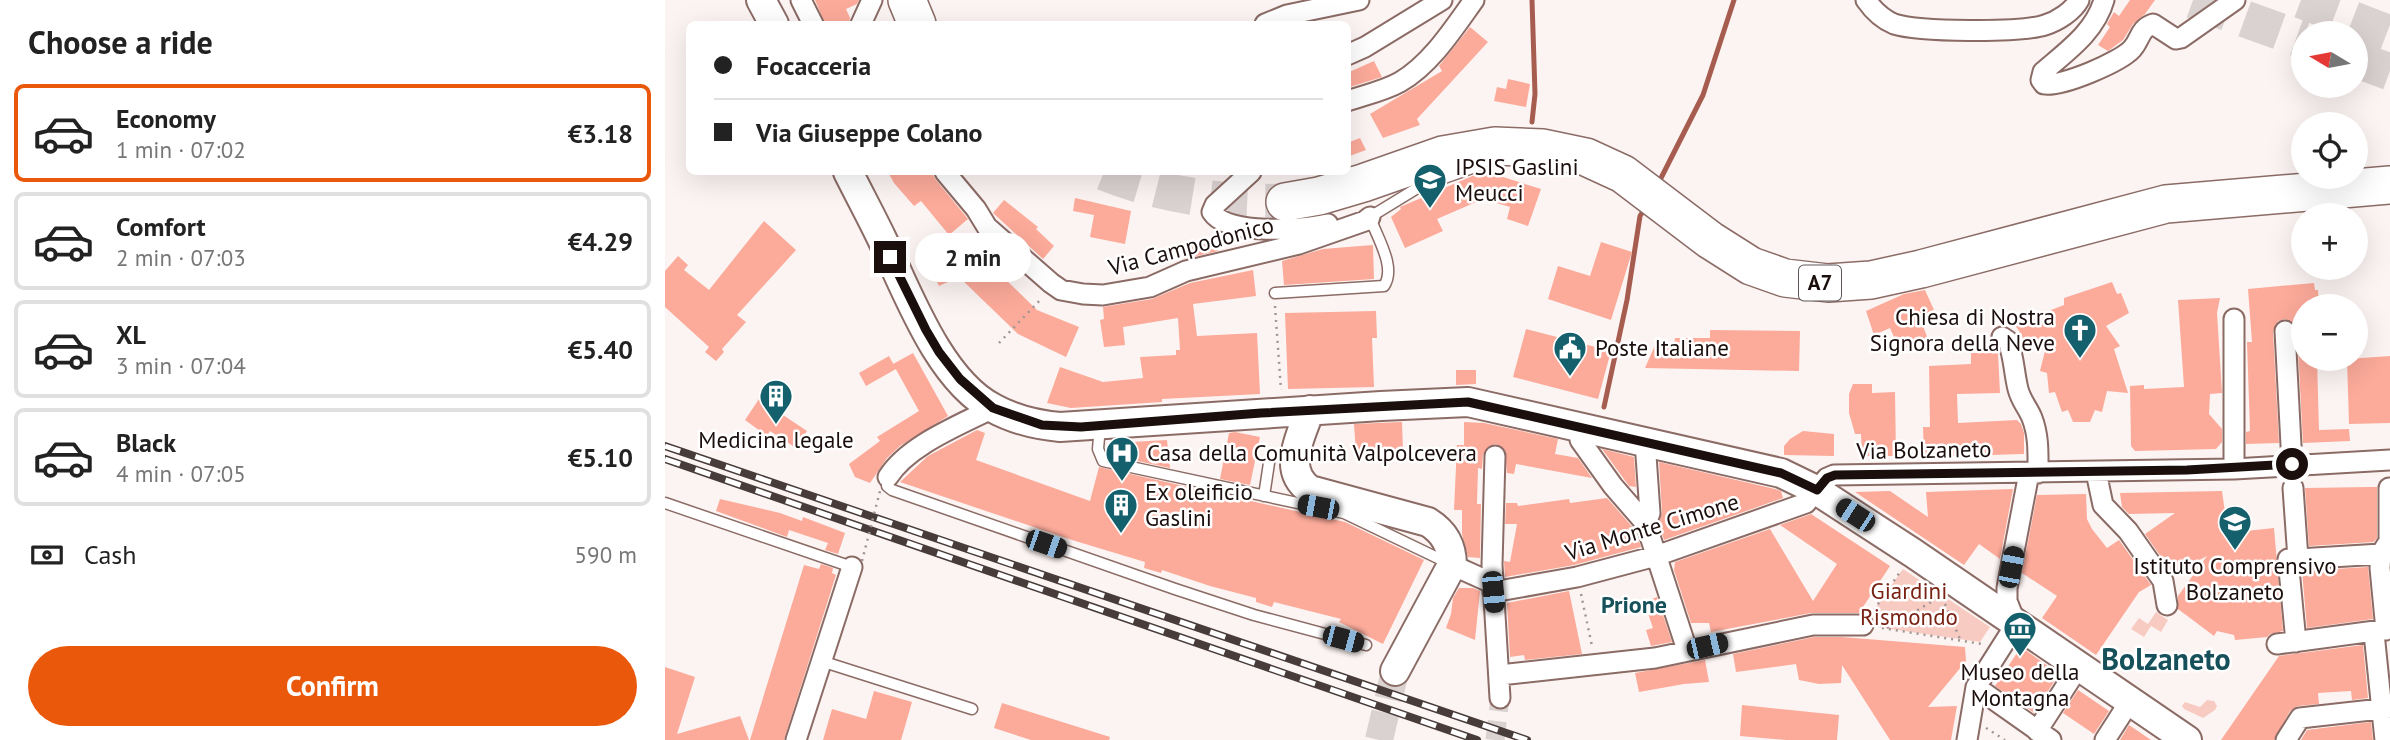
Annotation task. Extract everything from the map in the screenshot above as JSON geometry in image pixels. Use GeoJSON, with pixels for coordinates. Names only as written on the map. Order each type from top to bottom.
{"type":"FeatureCollection","features":[{"type":"Feature","properties":{"kind":"highway","name":"A7"},"geometry":{"type":"LineString","coordinates":[[1285,202],[1319,196],[1363,183],[1443,155],[1495,146],[1543,148],[1586,157],[1623,174],[1718,246],[1751,266],[1785,278],[1828,283],[1871,280],[1921,269],[2167,204],[2390,185]]}},
{"type":"Feature","properties":{"kind":"main road"},"geometry":{"type":"LineString","coordinates":[[761,0],[772,21]]}},
{"type":"Feature","properties":{"kind":"main road"},"geometry":{"type":"LineString","coordinates":[[849,175],[939,352],[960,379],[1002,411],[1042,425],[1060,428],[1282,412],[1306,421],[1468,402],[1781,473],[1817,490],[1913,553],[2187,740]]}},
{"type":"Feature","properties":{"kind":"main road"},"geometry":{"type":"LineString","coordinates":[[1306,421],[1294,465],[1295,472],[1310,490],[1428,522],[1442,532],[1449,543],[1448,563],[1395,671]]}},
{"type":"Feature","properties":{"kind":"street"},"geometry":{"type":"LineString","coordinates":[[801,0],[812,21]]}},
{"type":"Feature","properties":{"kind":"street"},"geometry":{"type":"LineString","coordinates":[[862,21],[872,0]]}},
{"type":"Feature","properties":{"kind":"street"},"geometry":{"type":"LineString","coordinates":[[919,15],[928,19],[920,0]]}},
{"type":"Feature","properties":{"kind":"street"},"geometry":{"type":"LineString","coordinates":[[1272,21],[1287,15],[1359,0]]}},
{"type":"Feature","properties":{"kind":"street"},"geometry":{"type":"LineString","coordinates":[[1351,53],[1442,0]]}},
{"type":"Feature","properties":{"kind":"street"},"geometry":{"type":"LineString","coordinates":[[1351,100],[1391,87],[1411,75],[1449,35],[1474,0]]}},
{"type":"Feature","properties":{"kind":"street"},"geometry":{"type":"LineString","coordinates":[[1866,0],[1875,12],[1894,24],[1931,31],[2045,26],[2075,8],[2079,0]]}},
{"type":"Feature","properties":{"kind":"street"},"geometry":{"type":"LineString","coordinates":[[2104,0],[2097,18],[2083,37],[2043,72],[2041,80],[2044,84],[2059,84],[2115,60],[2131,50],[2140,32],[2153,24],[2176,39],[2181,38],[2235,0]]}},
{"type":"Feature","properties":{"kind":"street","name":"Via Campodonico"},"geometry":{"type":"LineString","coordinates":[[948,175],[976,208],[987,227],[1051,283],[1072,293],[1103,295],[1150,287],[1186,271],[1299,244],[1370,217]]}},
{"type":"Feature","properties":{"kind":"street","name":"Via Campodonico"},"geometry":{"type":"LineString","coordinates":[[1248,175],[1215,205],[1212,212],[1214,216],[1231,224],[1290,229],[1370,217]]}},
{"type":"Feature","properties":{"kind":"street"},"geometry":{"type":"LineString","coordinates":[[2234,319],[2234,468]]}},
{"type":"Feature","properties":{"kind":"street"},"geometry":{"type":"LineString","coordinates":[[2285,331],[2292,464]]}},
{"type":"Feature","properties":{"kind":"street"},"geometry":{"type":"LineString","coordinates":[[1967,740],[1976,687],[2016,624],[2007,601],[2011,567],[2038,443],[2032,416],[2017,388],[2013,353],[2008,341],[2002,337]]}},
{"type":"Feature","properties":{"kind":"street"},"geometry":{"type":"LineString","coordinates":[[884,484],[897,467],[919,447],[1002,411]]}},
{"type":"Feature","properties":{"kind":"street"},"geometry":{"type":"LineString","coordinates":[[1581,426],[1580,440],[1613,486],[1646,524],[1687,650]]}},
{"type":"Feature","properties":{"kind":"street"},"geometry":{"type":"LineString","coordinates":[[1645,441],[1650,513],[1646,524]]}},
{"type":"Feature","properties":{"kind":"street"},"geometry":{"type":"LineString","coordinates":[[1495,456],[1492,588],[1500,698]]}},
{"type":"Feature","properties":{"kind":"street","name":"Via Bolzaneto"},"geometry":{"type":"LineString","coordinates":[[1817,490],[1827,478],[1835,475],[2096,472],[2390,460]]}},
{"type":"Feature","properties":{"kind":"street"},"geometry":{"type":"LineString","coordinates":[[2096,472],[2103,505],[2128,531],[2162,581],[2167,605]]}},
{"type":"Feature","properties":{"kind":"street"},"geometry":{"type":"LineString","coordinates":[[2293,488],[2298,559]]}},
{"type":"Feature","properties":{"kind":"street"},"geometry":{"type":"LineString","coordinates":[[2385,740],[2381,554],[2389,541],[2389,488]]}},
{"type":"Feature","properties":{"kind":"street","name":"Via Monte Cimone"},"geometry":{"type":"LineString","coordinates":[[1492,588],[1577,577],[1656,556],[1805,503],[1817,490]]}},
{"type":"Feature","properties":{"kind":"street"},"geometry":{"type":"LineString","coordinates":[[2381,554],[2288,559],[2286,643],[2383,631]]}},
{"type":"Feature","properties":{"kind":"street"},"geometry":{"type":"LineString","coordinates":[[1448,563],[1492,588]]}},
{"type":"Feature","properties":{"kind":"street"},"geometry":{"type":"LineString","coordinates":[[796,740],[821,661],[857,564]]}},
{"type":"Feature","properties":{"kind":"street"},"geometry":{"type":"LineString","coordinates":[[1500,675],[1655,658],[1812,625],[1863,625]]}},
{"type":"Feature","properties":{"kind":"street"},"geometry":{"type":"LineString","coordinates":[[1976,687],[2044,735],[2079,666]]}},
{"type":"Feature","properties":{"kind":"street"},"geometry":{"type":"LineString","coordinates":[[2105,740],[2130,701]]}},
{"type":"Feature","properties":{"kind":"street"},"geometry":{"type":"LineString","coordinates":[[2286,740],[2300,718],[2386,708]]}},
{"type":"Feature","properties":{"kind":"lane","name":"Via Campodonico"},"geometry":{"type":"LineString","coordinates":[[1370,217],[1419,187],[1485,163]]}},
{"type":"Feature","properties":{"kind":"lane"},"geometry":{"type":"LineString","coordinates":[[1275,293],[1384,286],[1389,273],[1370,217]]}},
{"type":"Feature","properties":{"kind":"lane"},"geometry":{"type":"LineString","coordinates":[[1100,426],[1098,449],[1103,461],[1344,513],[1448,563]]}},
{"type":"Feature","properties":{"kind":"lane"},"geometry":{"type":"LineString","coordinates":[[1263,496],[1269,463]]}},
{"type":"Feature","properties":{"kind":"lane"},"geometry":{"type":"LineString","coordinates":[[884,484],[892,490],[1227,607],[1366,645]]}},
{"type":"Feature","properties":{"kind":"lane"},"geometry":{"type":"LineString","coordinates":[[665,503],[857,564]]}},
{"type":"Feature","properties":{"kind":"lane"},"geometry":{"type":"LineString","coordinates":[[821,661],[972,709]]}},
{"type":"Feature","properties":{"kind":"path"},"geometry":{"type":"LineString","coordinates":[[999,343],[1047,293],[1069,298],[1072,293]]}},
{"type":"Feature","properties":{"kind":"path"},"geometry":{"type":"LineString","coordinates":[[1275,293],[1282,412]]}},
{"type":"Feature","properties":{"kind":"path"},"geometry":{"type":"LineString","coordinates":[[857,564],[884,484]]}},
{"type":"Feature","properties":{"kind":"path"},"geometry":{"type":"LineString","coordinates":[[1913,553],[1863,625],[1980,642],[1997,653]]}},
{"type":"Feature","properties":{"kind":"path"},"geometry":{"type":"LineString","coordinates":[[1577,577],[1595,664]]}},
{"type":"Feature","properties":{"kind":"path"},"geometry":{"type":"LineString","coordinates":[[1886,629],[1942,595],[1960,639]]}},
{"type":"Feature","properties":{"kind":"path"},"geometry":{"type":"LineString","coordinates":[[1989,729],[2005,740]]}},
{"type":"Feature","properties":{"kind":"green space","name":"Giardini Rismondo"},"geometry":{"type":"Polygon","coordinates":[[[1903,569],[1990,627],[1980,642],[1863,625],[1903,569]]]}},
{"type":"Feature","properties":{"kind":"green space"},"geometry":{"type":"Polygon","coordinates":[[[2156,612],[2168,620],[2161,632],[2151,626],[2144,637],[2131,629],[2139,618],[2148,624],[2156,612]]]}},
{"type":"Feature","properties":{"kind":"green space"},"geometry":{"type":"Polygon","coordinates":[[[2207,700],[2214,701],[2217,706],[2203,718],[2182,706],[2185,702],[2200,707],[2207,700]]]}},
{"type":"Feature","properties":{"kind":"building"},"geometry":{"type":"Polygon","coordinates":[[[815,0],[859,0],[857,4],[846,9],[850,21],[824,21],[815,0]]]}},
{"type":"Feature","properties":{"kind":"building"},"geometry":{"type":"Polygon","coordinates":[[[2130,0],[2155,0],[2133,24],[2123,40],[2108,51],[2098,45],[2110,27],[2107,24],[2114,12],[2119,16],[2130,0]]]}},
{"type":"Feature","properties":{"kind":"building"},"geometry":{"type":"Polygon","coordinates":[[[1470,27],[1488,42],[1417,119],[1420,125],[1383,138],[1370,114],[1442,71],[1439,66],[1470,27]]]}},
{"type":"Feature","properties":{"kind":"building"},"geometry":{"type":"Polygon","coordinates":[[[1374,61],[1382,77],[1351,87],[1351,71],[1374,61]]]}},
{"type":"Feature","properties":{"kind":"building"},"geometry":{"type":"Polygon","coordinates":[[[1508,79],[1530,84],[1526,107],[1494,101],[1497,87],[1506,89],[1508,79]]]}},
{"type":"Feature","properties":{"kind":"building"},"geometry":{"type":"Polygon","coordinates":[[[1360,138],[1366,150],[1351,156],[1351,141],[1360,138]]]}},
{"type":"Feature","properties":{"kind":"building","name":"IPSIS Gaslini Meucci"},"geometry":{"type":"Polygon","coordinates":[[[1484,171],[1541,189],[1528,226],[1507,219],[1510,207],[1483,199],[1437,219],[1443,231],[1405,248],[1391,217],[1400,207],[1484,171]]]}},
{"type":"Feature","properties":{"kind":"building"},"geometry":{"type":"Polygon","coordinates":[[[890,175],[933,175],[968,219],[949,235],[921,201],[914,206],[890,175]]]}},
{"type":"Feature","properties":{"kind":"building"},"geometry":{"type":"Polygon","coordinates":[[[1075,198],[1131,211],[1125,244],[1090,237],[1094,215],[1073,211],[1075,198]]]}},
{"type":"Feature","properties":{"kind":"building"},"geometry":{"type":"Polygon","coordinates":[[[1004,200],[1038,227],[1036,229],[1054,246],[1043,259],[993,213],[1004,200]]]}},
{"type":"Feature","properties":{"kind":"building"},"geometry":{"type":"Polygon","coordinates":[[[764,221],[796,250],[737,315],[746,322],[722,349],[724,352],[716,361],[705,352],[709,347],[665,307],[665,271],[678,256],[688,265],[684,270],[709,290],[764,221]]]}},
{"type":"Feature","properties":{"kind":"building"},"geometry":{"type":"Polygon","coordinates":[[[1601,242],[1632,252],[1611,320],[1548,299],[1558,266],[1590,276],[1601,242]]]}},
{"type":"Feature","properties":{"kind":"building"},"geometry":{"type":"Polygon","coordinates":[[[1216,243],[1218,251],[1184,259],[1182,246],[1216,243]]]}},
{"type":"Feature","properties":{"kind":"building"},"geometry":{"type":"Polygon","coordinates":[[[1373,245],[1374,279],[1284,285],[1282,261],[1323,249],[1373,245]]]}},
{"type":"Feature","properties":{"kind":"building"},"geometry":{"type":"Polygon","coordinates":[[[950,247],[962,272],[986,248],[1009,270],[1003,277],[1037,310],[1079,327],[1066,357],[1018,334],[959,277],[939,286],[926,258],[950,247]]]}},
{"type":"Feature","properties":{"kind":"building"},"geometry":{"type":"Polygon","coordinates":[[[1253,270],[1256,296],[1193,304],[1197,336],[1257,333],[1260,394],[1162,399],[1162,402],[1071,408],[1047,403],[1060,367],[1103,382],[1143,378],[1140,357],[1176,355],[1176,350],[1180,350],[1178,318],[1123,327],[1125,345],[1104,347],[1100,320],[1104,319],[1103,307],[1152,299],[1190,283],[1253,270]]]}},
{"type":"Feature","properties":{"kind":"building","name":"Chiesa di Nostra Signora della Neve"},"geometry":{"type":"Polygon","coordinates":[[[2112,282],[2117,294],[2121,293],[2129,313],[2106,326],[2120,346],[2114,349],[2128,393],[2107,391],[2102,412],[2095,410],[2090,422],[2073,422],[2068,410],[2062,412],[2055,392],[2049,393],[2047,373],[2040,371],[2045,351],[2040,348],[2045,339],[2023,338],[2016,326],[2022,319],[2054,319],[2051,310],[2064,305],[2064,298],[2112,282]]]}},
{"type":"Feature","properties":{"kind":"building"},"geometry":{"type":"Polygon","coordinates":[[[2314,283],[2315,290],[2318,290],[2318,294],[2291,294],[2291,322],[2285,319],[2278,321],[2273,332],[2279,443],[2246,444],[2246,432],[2250,431],[2247,342],[2252,342],[2248,289],[2314,283]]]}},
{"type":"Feature","properties":{"kind":"building"},"geometry":{"type":"Polygon","coordinates":[[[1925,290],[1934,310],[1919,316],[1928,339],[1900,351],[1890,328],[1874,335],[1866,311],[1904,294],[1925,290]]]}},
{"type":"Feature","properties":{"kind":"building"},"geometry":{"type":"Polygon","coordinates":[[[2220,298],[2217,313],[2222,393],[2210,394],[2209,414],[2222,429],[2222,442],[2216,449],[2135,451],[2131,446],[2130,386],[2144,385],[2144,389],[2184,387],[2178,300],[2220,298]]]}},
{"type":"Feature","properties":{"kind":"building"},"geometry":{"type":"Polygon","coordinates":[[[1376,311],[1377,338],[1372,338],[1374,387],[1288,389],[1285,313],[1376,311]]]}},
{"type":"Feature","properties":{"kind":"building"},"geometry":{"type":"Polygon","coordinates":[[[1526,329],[1611,351],[1598,399],[1513,377],[1526,329]]]}},
{"type":"Feature","properties":{"kind":"building"},"geometry":{"type":"Polygon","coordinates":[[[1710,330],[1800,331],[1799,371],[1645,368],[1656,343],[1674,345],[1675,338],[1710,338],[1710,330]]]}},
{"type":"Feature","properties":{"kind":"building"},"geometry":{"type":"Polygon","coordinates":[[[913,353],[948,416],[900,446],[887,458],[870,483],[855,477],[849,464],[880,441],[877,437],[919,411],[893,364],[913,353]]]}},
{"type":"Feature","properties":{"kind":"building"},"geometry":{"type":"Polygon","coordinates":[[[1971,353],[1998,353],[2000,393],[1957,394],[1958,423],[2017,420],[2024,433],[2024,454],[1924,457],[1923,427],[1930,427],[1929,366],[1971,364],[1971,353]]]}},
{"type":"Feature","properties":{"kind":"building"},"geometry":{"type":"Polygon","coordinates":[[[889,356],[896,369],[866,386],[859,373],[889,356]]]}},
{"type":"Feature","properties":{"kind":"building"},"geometry":{"type":"Polygon","coordinates":[[[2390,356],[2390,423],[2349,424],[2347,371],[2368,371],[2368,358],[2390,356]]]}},
{"type":"Feature","properties":{"kind":"building"},"geometry":{"type":"Polygon","coordinates":[[[1456,370],[1476,370],[1476,384],[1456,385],[1456,370]]]}},
{"type":"Feature","properties":{"kind":"building"},"geometry":{"type":"Polygon","coordinates":[[[2299,371],[2317,371],[2319,430],[2349,429],[2350,441],[2303,443],[2299,371]]]}},
{"type":"Feature","properties":{"kind":"building"},"geometry":{"type":"Polygon","coordinates":[[[1853,384],[1872,384],[1872,393],[1895,392],[1896,456],[1862,456],[1861,434],[1855,434],[1849,413],[1849,394],[1853,384]]]}},
{"type":"Feature","properties":{"kind":"building","name":"Medicina legale"},"geometry":{"type":"Polygon","coordinates":[[[759,399],[807,431],[796,448],[770,431],[767,436],[745,420],[759,399]]]}},
{"type":"Feature","properties":{"kind":"building"},"geometry":{"type":"Polygon","coordinates":[[[1402,422],[1403,451],[1356,453],[1354,424],[1402,422]]]}},
{"type":"Feature","properties":{"kind":"building"},"geometry":{"type":"Polygon","coordinates":[[[1464,422],[1484,423],[1558,439],[1555,454],[1578,458],[1592,478],[1516,464],[1514,474],[1507,473],[1505,450],[1496,444],[1489,446],[1483,455],[1482,469],[1478,468],[1477,504],[1481,504],[1480,558],[1468,557],[1462,534],[1462,510],[1454,510],[1457,445],[1464,445],[1464,422]]]}},
{"type":"Feature","properties":{"kind":"building","name":"Ex oleificio Gaslini"},"geometry":{"type":"Polygon","coordinates":[[[977,430],[985,433],[976,460],[1090,501],[1099,467],[1345,522],[1424,560],[1383,644],[1339,622],[1341,619],[1274,602],[1272,607],[1256,602],[1256,598],[1162,570],[1161,573],[1144,568],[1145,562],[900,482],[928,456],[977,430]]]}},
{"type":"Feature","properties":{"kind":"building"},"geometry":{"type":"Polygon","coordinates":[[[1803,431],[1834,434],[1834,456],[1784,455],[1784,446],[1803,431]]]}},
{"type":"Feature","properties":{"kind":"building"},"geometry":{"type":"Polygon","coordinates":[[[1229,433],[1260,437],[1250,485],[1220,479],[1229,433]]]}},
{"type":"Feature","properties":{"kind":"building"},"geometry":{"type":"Polygon","coordinates":[[[1167,440],[1170,468],[1114,456],[1113,443],[1167,440]]]}},
{"type":"Feature","properties":{"kind":"building"},"geometry":{"type":"Polygon","coordinates":[[[1602,449],[1634,457],[1636,487],[1629,486],[1602,449]]]}},
{"type":"Feature","properties":{"kind":"building"},"geometry":{"type":"Polygon","coordinates":[[[1659,462],[1775,489],[1781,491],[1783,498],[1664,540],[1659,524],[1662,512],[1659,462]]]}},
{"type":"Feature","properties":{"kind":"building"},"geometry":{"type":"Polygon","coordinates":[[[2377,487],[2377,538],[2374,542],[2309,546],[2305,488],[2377,487]]]}},
{"type":"Feature","properties":{"kind":"building"},"geometry":{"type":"Polygon","coordinates":[[[2013,489],[2000,559],[1979,544],[1964,565],[1855,492],[1890,491],[1928,517],[1926,492],[2013,489]]]}},
{"type":"Feature","properties":{"kind":"building","name":"Istituto Comprensivo Bolzaneto"},"geometry":{"type":"Polygon","coordinates":[[[2222,491],[2228,533],[2274,528],[2283,631],[2267,637],[2235,640],[2234,635],[2217,631],[2214,636],[2178,609],[2178,596],[2207,556],[2173,574],[2145,534],[2175,513],[2129,514],[2122,507],[2120,493],[2222,491]]]}},
{"type":"Feature","properties":{"kind":"building"},"geometry":{"type":"Polygon","coordinates":[[[2086,494],[2087,519],[2092,529],[2107,548],[2119,540],[2151,585],[2139,592],[2096,655],[2042,618],[2057,596],[2022,573],[2037,495],[2086,494]]]}},
{"type":"Feature","properties":{"kind":"building"},"geometry":{"type":"Polygon","coordinates":[[[1607,498],[1635,530],[1641,547],[1574,565],[1505,577],[1504,561],[1510,562],[1517,524],[1505,524],[1506,503],[1517,503],[1518,506],[1569,499],[1570,503],[1607,498]]]}},
{"type":"Feature","properties":{"kind":"building"},"geometry":{"type":"Polygon","coordinates":[[[720,499],[802,521],[803,517],[845,533],[838,554],[825,550],[828,543],[789,530],[787,537],[716,511],[720,499]]]}},
{"type":"Feature","properties":{"kind":"building"},"geometry":{"type":"Polygon","coordinates":[[[1811,514],[1890,566],[1859,613],[1811,613],[1711,632],[1709,623],[1691,623],[1674,570],[1675,562],[1770,529],[1813,601],[1837,564],[1780,525],[1811,514]]]}},
{"type":"Feature","properties":{"kind":"building"},"geometry":{"type":"Polygon","coordinates":[[[821,564],[833,568],[832,573],[836,575],[784,740],[750,740],[804,565],[819,569],[821,564]]]}},
{"type":"Feature","properties":{"kind":"building"},"geometry":{"type":"Polygon","coordinates":[[[2368,567],[2373,619],[2307,628],[2302,571],[2368,567]]]}},
{"type":"Feature","properties":{"kind":"building"},"geometry":{"type":"Polygon","coordinates":[[[1459,588],[1480,591],[1475,640],[1446,628],[1453,598],[1459,588]]]}},
{"type":"Feature","properties":{"kind":"building"},"geometry":{"type":"Polygon","coordinates":[[[1569,591],[1582,654],[1525,660],[1524,655],[1510,657],[1507,603],[1569,591]]]}},
{"type":"Feature","properties":{"kind":"building"},"geometry":{"type":"Polygon","coordinates":[[[1657,597],[1672,642],[1651,646],[1646,630],[1653,628],[1644,602],[1657,597]]]}},
{"type":"Feature","properties":{"kind":"building"},"geometry":{"type":"Polygon","coordinates":[[[1814,637],[1965,647],[1966,661],[1928,707],[1957,706],[1951,740],[1890,740],[1842,665],[1841,683],[1819,684],[1799,680],[1796,664],[1736,672],[1733,654],[1814,637]]]}},
{"type":"Feature","properties":{"kind":"building"},"geometry":{"type":"Polygon","coordinates":[[[2363,645],[2368,698],[2352,700],[2351,691],[2318,693],[2319,704],[2298,706],[2290,711],[2274,740],[2221,740],[2279,656],[2363,645]]]}},
{"type":"Feature","properties":{"kind":"building"},"geometry":{"type":"Polygon","coordinates":[[[2021,647],[2059,674],[2034,713],[1995,686],[2021,647]]]}},
{"type":"Feature","properties":{"kind":"building"},"geometry":{"type":"Polygon","coordinates":[[[1705,660],[1709,682],[1639,692],[1635,673],[1705,660]]]}},
{"type":"Feature","properties":{"kind":"building"},"geometry":{"type":"Polygon","coordinates":[[[665,667],[695,677],[677,734],[740,716],[749,740],[665,740],[665,667]]]}},
{"type":"Feature","properties":{"kind":"building"},"geometry":{"type":"Polygon","coordinates":[[[2078,690],[2109,711],[2094,734],[2063,713],[2078,690]]]}},
{"type":"Feature","properties":{"kind":"building"},"geometry":{"type":"Polygon","coordinates":[[[874,691],[912,702],[901,740],[823,740],[832,709],[866,719],[874,691]]]}},
{"type":"Feature","properties":{"kind":"building"},"geometry":{"type":"Polygon","coordinates":[[[1002,703],[1110,737],[1109,740],[1031,740],[994,728],[1002,703]]]}},
{"type":"Feature","properties":{"kind":"building"},"geometry":{"type":"Polygon","coordinates":[[[1742,705],[1839,715],[1837,740],[1786,740],[1740,736],[1742,705]]]}},
{"type":"Feature","properties":{"kind":"building"},"geometry":{"type":"Polygon","coordinates":[[[2371,722],[2373,740],[2301,740],[2307,730],[2371,722]]]}},
{"type":"Feature","properties":{"kind":"building"},"geometry":{"type":"Polygon","coordinates":[[[2129,725],[2151,740],[2120,740],[2129,725]]]}},
{"type":"Feature","properties":{"kind":"waterway"},"geometry":{"type":"LineString","coordinates":[[1532,0],[1535,94],[1532,122]]}},
{"type":"Feature","properties":{"kind":"waterway"},"geometry":{"type":"LineString","coordinates":[[1658,184],[1703,95],[1734,0]]}},
{"type":"Feature","properties":{"kind":"waterway"},"geometry":{"type":"LineString","coordinates":[[1604,407],[1627,300],[1640,216],[1645,208]]}},
{"type":"Feature","properties":{"kind":"tunnel"},"geometry":{"type":"LineString","coordinates":[[2193,0],[2291,36]]}},
{"type":"Feature","properties":{"kind":"tunnel"},"geometry":{"type":"LineString","coordinates":[[2301,0],[2390,34]]}},
{"type":"Feature","properties":{"kind":"tunnel"},"geometry":{"type":"LineString","coordinates":[[2368,64],[2390,72]]}},
{"type":"Feature","properties":{"kind":"tunnel"},"geometry":{"type":"LineString","coordinates":[[1112,175],[1148,187],[1193,196],[1285,202]]}},
{"type":"Feature","properties":{"kind":"tunnel"},"geometry":{"type":"LineString","coordinates":[[1379,740],[1395,671]]}},
{"type":"Feature","properties":{"kind":"tunnel"},"geometry":{"type":"LineString","coordinates":[[1495,740],[1500,698]]}},
{"type":"Feature","properties":{"kind":"railway"},"geometry":{"type":"LineString","coordinates":[[665,446],[1527,740]]}},
{"type":"Feature","properties":{"kind":"railway"},"geometry":{"type":"LineString","coordinates":[[665,459],[1477,740]]}},
{"type":"Feature","properties":{"kind":"place","name":"IPSIS Gaslini Meucci"},"geometry":{"type":"Point","coordinates":[1430,210]}},
{"type":"Feature","properties":{"kind":"place","name":"Chiesa di Nostra Signora della Neve"},"geometry":{"type":"Point","coordinates":[2080,360]}},
{"type":"Feature","properties":{"kind":"place","name":"Poste Italiane"},"geometry":{"type":"Point","coordinates":[1570,378]}},
{"type":"Feature","properties":{"kind":"place","name":"Medicina legale"},"geometry":{"type":"Point","coordinates":[776,426]}},
{"type":"Feature","properties":{"kind":"place","name":"Casa della Comunità Valpolcevera"},"geometry":{"type":"Point","coordinates":[1122,483]}},
{"type":"Feature","properties":{"kind":"place","name":"Ex oleificio Gaslini"},"geometry":{"type":"Point","coordinates":[1121,535]}},
{"type":"Feature","properties":{"kind":"place","name":"Istituto Comprensivo Bolzaneto"},"geometry":{"type":"Point","coordinates":[2235,552]}},
{"type":"Feature","properties":{"kind":"place","name":"Museo della Montagna"},"geometry":{"type":"Point","coordinates":[2020,658]}},
{"type":"Feature","properties":{"kind":"district","name":"Prione"},"geometry":{"type":"Point","coordinates":[1634,605]}},
{"type":"Feature","properties":{"kind":"district","name":"Bolzaneto"},"geometry":{"type":"Point","coordinates":[2166,660]}},
{"type":"Feature","properties":{"kind":"route"},"geometry":{"type":"LineString","coordinates":[[890,257],[926,330],[960,379],[993,408],[1028,421],[1060,428],[1381,405],[1468,402],[1781,473],[1817,490],[1827,478],[1835,475],[2187,470],[2292,464]]}}]}
